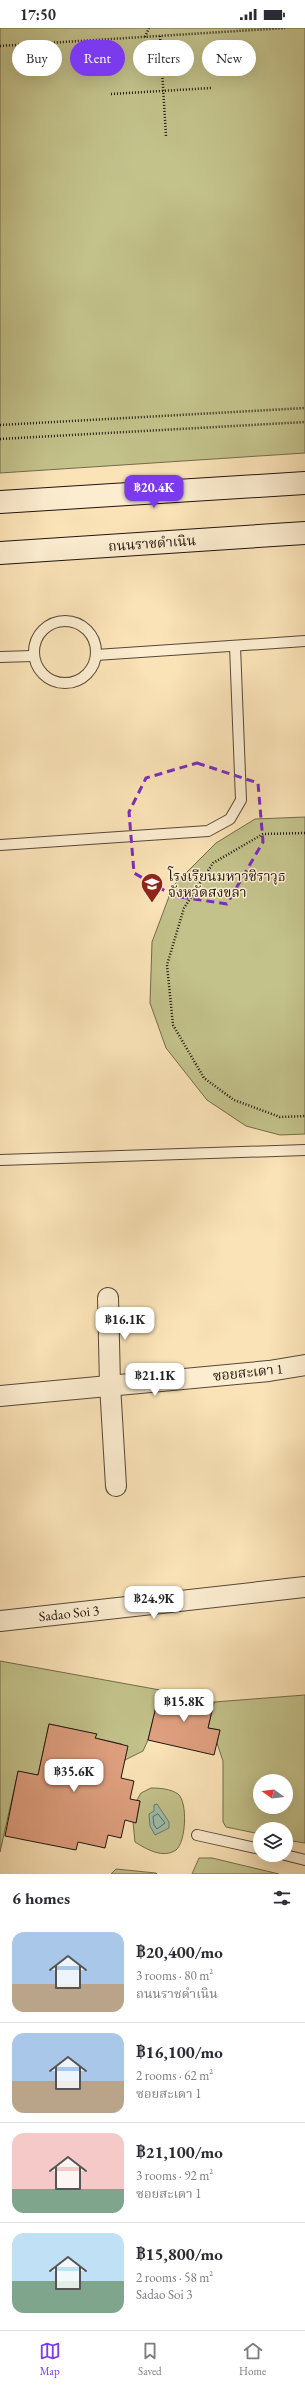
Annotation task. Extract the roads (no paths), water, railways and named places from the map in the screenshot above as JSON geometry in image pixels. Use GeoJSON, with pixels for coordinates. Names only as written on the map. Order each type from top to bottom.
{"type":"FeatureCollection","features":[{"type":"Feature","properties":{"kind":"street"},"geometry":{"type":"LineString","coordinates":[[0,502],[305,483]]}},
{"type":"Feature","properties":{"kind":"street","name":"ถนนราชดำเนิน"},"geometry":{"type":"LineString","coordinates":[[0,553],[305,533]]}},
{"type":"Feature","properties":{"kind":"street"},"geometry":{"type":"LineString","coordinates":[[108,1298],[110,1385],[116,1486]]}},
{"type":"Feature","properties":{"kind":"street","name":"ซอยสะเดา 1"},"geometry":{"type":"LineString","coordinates":[[0,1396],[269,1371],[305,1365]]}},
{"type":"Feature","properties":{"kind":"street","name":"Sadao Soi 3"},"geometry":{"type":"LineString","coordinates":[[0,1621],[305,1587]]}},
{"type":"Feature","properties":{"kind":"lane"},"geometry":{"type":"LineString","coordinates":[[67,620],[78,623],[87,630],[93,638],[96,655],[87,674],[77,680],[66,683],[56,682],[43,675],[33,656],[34,646],[38,635],[46,626],[56,621],[67,620]]}},
{"type":"Feature","properties":{"kind":"lane"},"geometry":{"type":"LineString","coordinates":[[96,655],[305,641]]}},
{"type":"Feature","properties":{"kind":"lane"},"geometry":{"type":"LineString","coordinates":[[0,845],[208,831],[230,819],[240,800],[235,646]]}},
{"type":"Feature","properties":{"kind":"lane"},"geometry":{"type":"LineString","coordinates":[[0,658],[33,656]]}},
{"type":"Feature","properties":{"kind":"lane"},"geometry":{"type":"LineString","coordinates":[[0,1160],[305,1150]]}},
{"type":"Feature","properties":{"kind":"lane"},"geometry":{"type":"LineString","coordinates":[[197,1835],[253,1847]]}},
{"type":"Feature","properties":{"kind":"lane"},"geometry":{"type":"LineString","coordinates":[[293,1857],[305,1860]]}},
{"type":"Feature","properties":{"kind":"water"},"geometry":{"type":"Polygon","coordinates":[[[157,1804],[169,1822],[169,1828],[155,1835],[150,1826],[149,1814],[154,1811],[154,1805],[157,1804]]]}},
{"type":"Feature","properties":{"kind":"place","name":"โรงเรียนมหาวชิราวุธ จังหวัดสงขลา"},"geometry":{"type":"Point","coordinates":[152,904]}}]}
